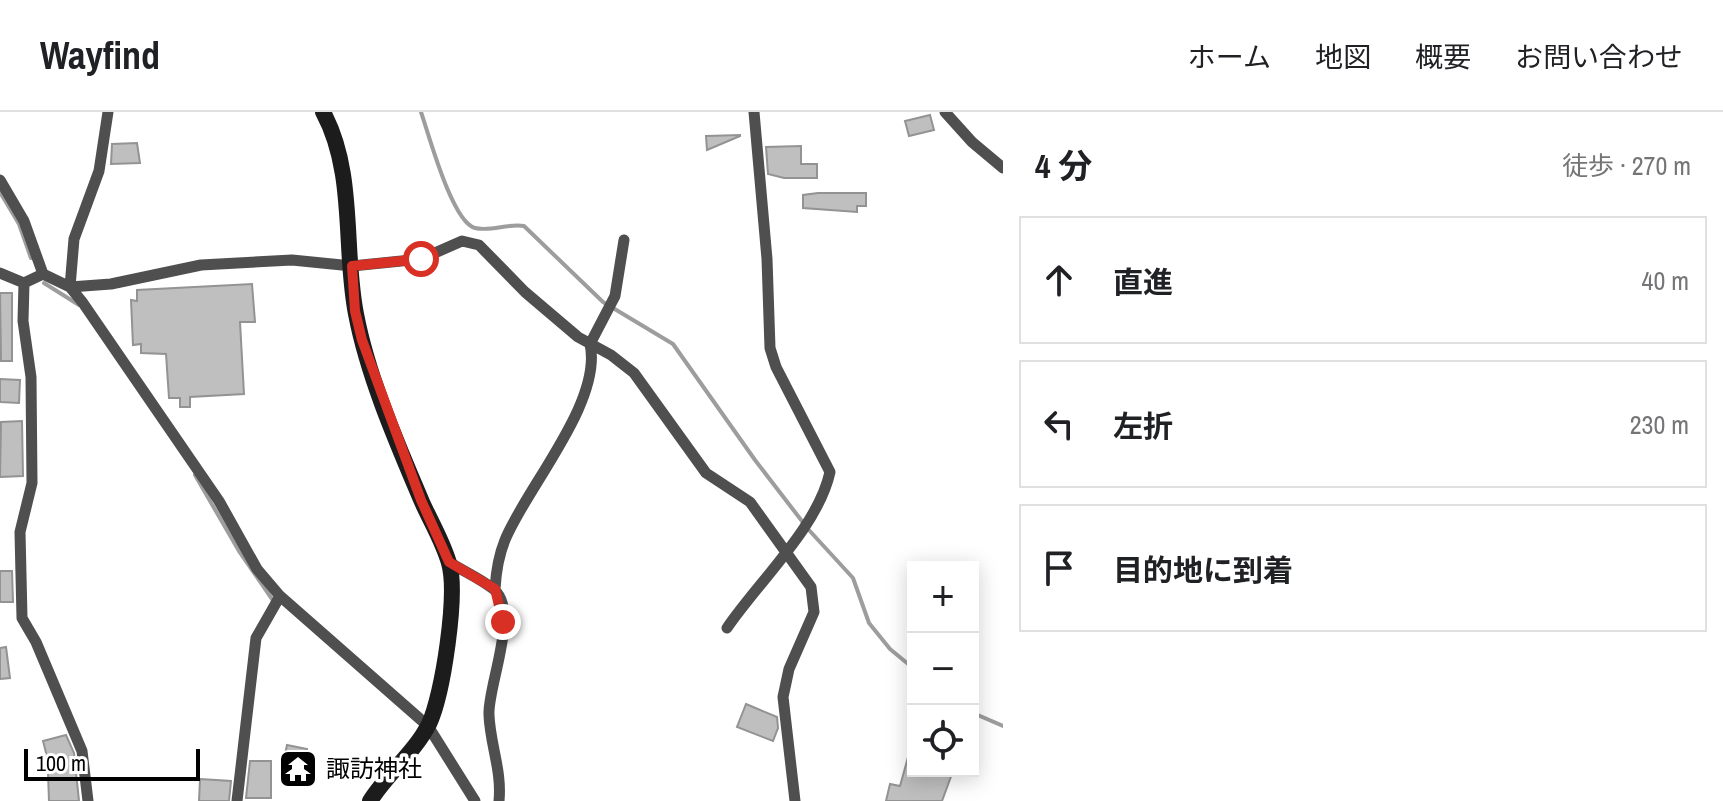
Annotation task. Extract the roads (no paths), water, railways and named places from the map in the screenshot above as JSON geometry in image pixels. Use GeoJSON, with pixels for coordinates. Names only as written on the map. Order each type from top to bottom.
{"type":"FeatureCollection","features":[{"type":"Feature","properties":{"kind":"street"},"geometry":{"type":"LineString","coordinates":[[70,287],[74,239],[99,171],[108,112]]}},
{"type":"Feature","properties":{"kind":"street"},"geometry":{"type":"LineString","coordinates":[[323,112],[338,152],[355,311],[362,340],[421,500],[449,562],[453,582],[444,664],[428,726],[370,801]]}},
{"type":"Feature","properties":{"kind":"street"},"geometry":{"type":"LineString","coordinates":[[727,628],[806,526],[830,472],[776,367],[770,348],[767,259],[754,112]]}},
{"type":"Feature","properties":{"kind":"street"},"geometry":{"type":"LineString","coordinates":[[945,112],[972,142],[1003,168]]}},
{"type":"Feature","properties":{"kind":"street"},"geometry":{"type":"LineString","coordinates":[[0,180],[24,221],[43,274],[70,287],[219,501],[257,569],[280,596],[428,726],[475,801]]}},
{"type":"Feature","properties":{"kind":"street"},"geometry":{"type":"LineString","coordinates":[[499,801],[500,764],[488,716],[500,664],[503,622],[495,589],[497,564],[505,538],[573,417],[590,373],[593,357],[590,344],[610,306],[624,240]]}},
{"type":"Feature","properties":{"kind":"street"},"geometry":{"type":"LineString","coordinates":[[70,287],[111,284],[201,265],[292,260],[352,266],[421,259],[462,241],[474,242],[525,292],[590,344],[634,373],[706,473],[750,502],[787,549],[811,587],[814,612],[789,669],[783,697],[795,801]]}},
{"type":"Feature","properties":{"kind":"street"},"geometry":{"type":"LineString","coordinates":[[0,273],[24,283],[43,274]]}},
{"type":"Feature","properties":{"kind":"street"},"geometry":{"type":"LineString","coordinates":[[24,283],[23,321],[31,377],[32,483],[20,532],[22,618],[36,642],[82,751],[88,801]]}},
{"type":"Feature","properties":{"kind":"street"},"geometry":{"type":"LineString","coordinates":[[449,562],[495,589]]}},
{"type":"Feature","properties":{"kind":"street"},"geometry":{"type":"LineString","coordinates":[[237,801],[256,638],[280,596]]}},
{"type":"Feature","properties":{"kind":"waterway"},"geometry":{"type":"LineString","coordinates":[[421,112],[450,195],[466,222],[481,229],[524,226],[603,302],[673,344],[808,529],[853,578],[869,623],[890,649],[907,663]]}},
{"type":"Feature","properties":{"kind":"waterway"},"geometry":{"type":"LineString","coordinates":[[0,192],[19,224],[31,258]]}},
{"type":"Feature","properties":{"kind":"waterway"},"geometry":{"type":"LineString","coordinates":[[44,283],[79,305]]}},
{"type":"Feature","properties":{"kind":"waterway"},"geometry":{"type":"LineString","coordinates":[[195,475],[239,551],[272,599]]}},
{"type":"Feature","properties":{"kind":"waterway"},"geometry":{"type":"LineString","coordinates":[[979,716],[1003,726]]}},
{"type":"Feature","properties":{"kind":"place","name":"諏訪神社"},"geometry":{"type":"Point","coordinates":[298,769]}}]}
